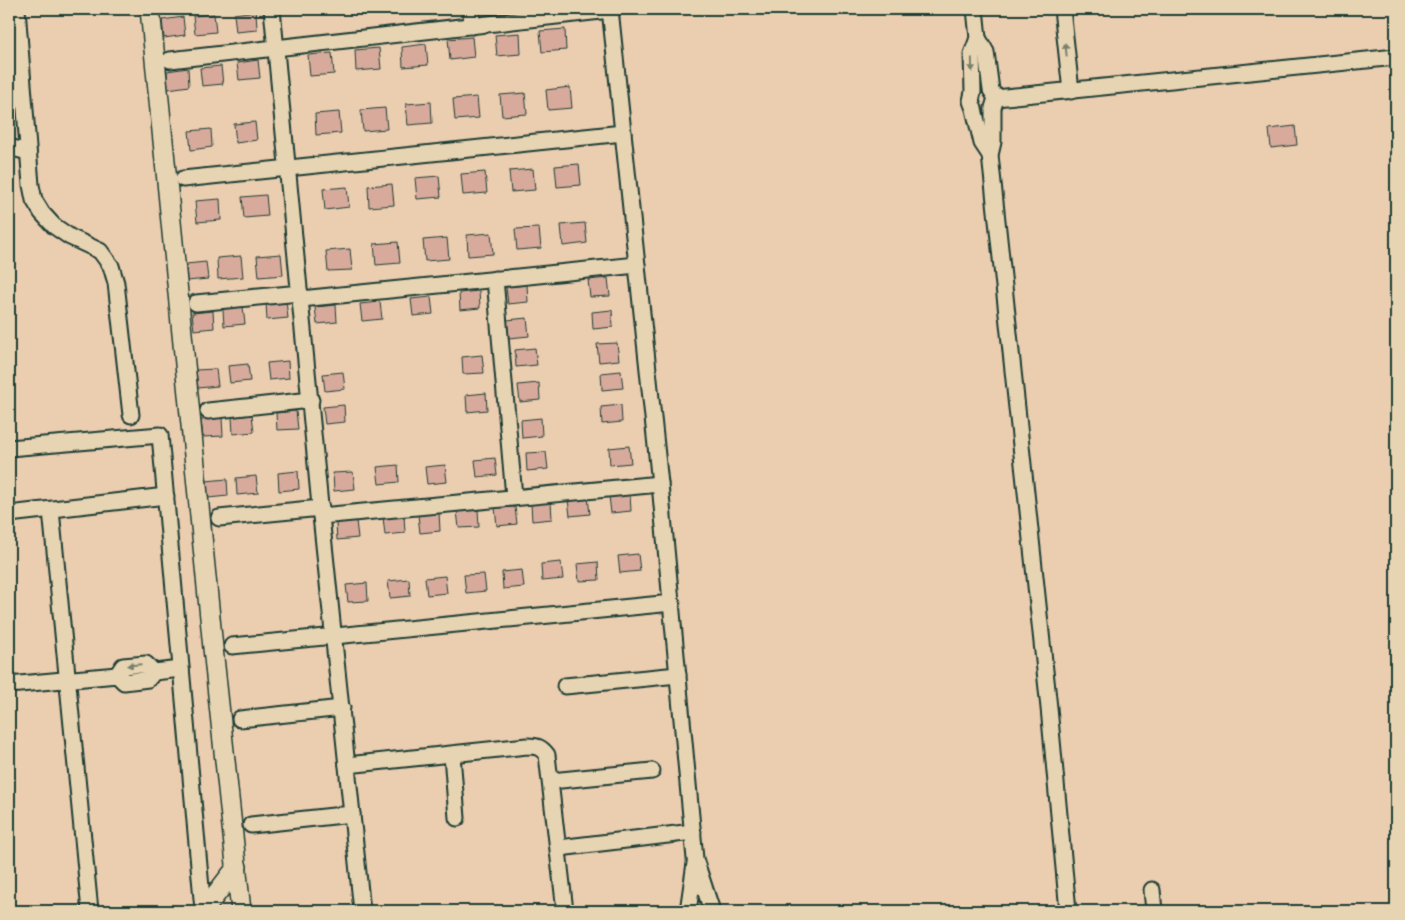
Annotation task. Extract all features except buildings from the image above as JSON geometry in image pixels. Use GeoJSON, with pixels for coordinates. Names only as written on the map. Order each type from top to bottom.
{"type":"FeatureCollection","features":[{"type":"Feature","properties":{"kind":"street"},"geometry":{"type":"LineString","coordinates":[[17,9],[28,152],[34,200],[42,213],[54,226],[70,237],[100,251],[111,266],[116,283],[131,415]]}},
{"type":"Feature","properties":{"kind":"street"},"geometry":{"type":"LineString","coordinates":[[150,9],[241,911]]}},
{"type":"Feature","properties":{"kind":"street"},"geometry":{"type":"LineString","coordinates":[[272,9],[362,911]]}},
{"type":"Feature","properties":{"kind":"street"},"geometry":{"type":"LineString","coordinates":[[471,9],[472,26]]}},
{"type":"Feature","properties":{"kind":"street"},"geometry":{"type":"LineString","coordinates":[[170,60],[610,9],[660,484],[693,832],[695,859],[689,911],[700,908],[712,910],[695,859]]}},
{"type":"Feature","properties":{"kind":"street"},"geometry":{"type":"LineString","coordinates":[[975,9],[978,38],[986,52],[993,99],[993,142],[990,155],[1049,708],[1068,911]]}},
{"type":"Feature","properties":{"kind":"street"},"geometry":{"type":"LineString","coordinates":[[1062,9],[1071,90]]}},
{"type":"Feature","properties":{"kind":"street"},"geometry":{"type":"LineString","coordinates":[[978,38],[972,54],[973,92],[970,101],[974,109],[982,143],[990,155]]}},
{"type":"Feature","properties":{"kind":"street"},"geometry":{"type":"LineString","coordinates":[[993,99],[1396,57]]}},
{"type":"Feature","properties":{"kind":"street"},"geometry":{"type":"LineString","coordinates":[[973,92],[982,88],[993,99]]}},
{"type":"Feature","properties":{"kind":"street"},"geometry":{"type":"LineString","coordinates":[[974,109],[978,112],[986,112],[993,99]]}},
{"type":"Feature","properties":{"kind":"street"},"geometry":{"type":"LineString","coordinates":[[183,180],[624,133]]}},
{"type":"Feature","properties":{"kind":"street"},"geometry":{"type":"LineString","coordinates":[[9,147],[28,152]]}},
{"type":"Feature","properties":{"kind":"street"},"geometry":{"type":"LineString","coordinates":[[196,303],[301,296],[637,265]]}},
{"type":"Feature","properties":{"kind":"street"},"geometry":{"type":"LineString","coordinates":[[495,279],[514,497]]}},
{"type":"Feature","properties":{"kind":"street"},"geometry":{"type":"LineString","coordinates":[[208,411],[311,400]]}},
{"type":"Feature","properties":{"kind":"street"},"geometry":{"type":"LineString","coordinates":[[9,448],[160,435],[202,911]]}},
{"type":"Feature","properties":{"kind":"street"},"geometry":{"type":"LineString","coordinates":[[219,518],[321,512],[660,484]]}},
{"type":"Feature","properties":{"kind":"street"},"geometry":{"type":"LineString","coordinates":[[9,514],[166,496]]}},
{"type":"Feature","properties":{"kind":"street"},"geometry":{"type":"LineString","coordinates":[[51,510],[90,911]]}},
{"type":"Feature","properties":{"kind":"street"},"geometry":{"type":"LineString","coordinates":[[232,646],[672,603]]}},
{"type":"Feature","properties":{"kind":"street"},"geometry":{"type":"LineString","coordinates":[[9,685],[117,675],[123,666],[146,664],[154,672],[181,669]]}},
{"type":"Feature","properties":{"kind":"street"},"geometry":{"type":"LineString","coordinates":[[566,686],[678,675]]}},
{"type":"Feature","properties":{"kind":"street"},"geometry":{"type":"LineString","coordinates":[[240,718],[342,708]]}},
{"type":"Feature","properties":{"kind":"street"},"geometry":{"type":"LineString","coordinates":[[348,765],[536,746],[542,748],[547,755],[565,911]]}},
{"type":"Feature","properties":{"kind":"street"},"geometry":{"type":"LineString","coordinates":[[452,754],[457,818]]}},
{"type":"Feature","properties":{"kind":"street"},"geometry":{"type":"LineString","coordinates":[[550,781],[652,771]]}},
{"type":"Feature","properties":{"kind":"street"},"geometry":{"type":"LineString","coordinates":[[252,825],[352,814]]}},
{"type":"Feature","properties":{"kind":"street"},"geometry":{"type":"LineString","coordinates":[[559,848],[693,832]]}},
{"type":"Feature","properties":{"kind":"street"},"geometry":{"type":"LineString","coordinates":[[202,911],[237,867]]}},
{"type":"Feature","properties":{"kind":"street"},"geometry":{"type":"LineString","coordinates":[[1152,890],[1154,911]]}}]}
